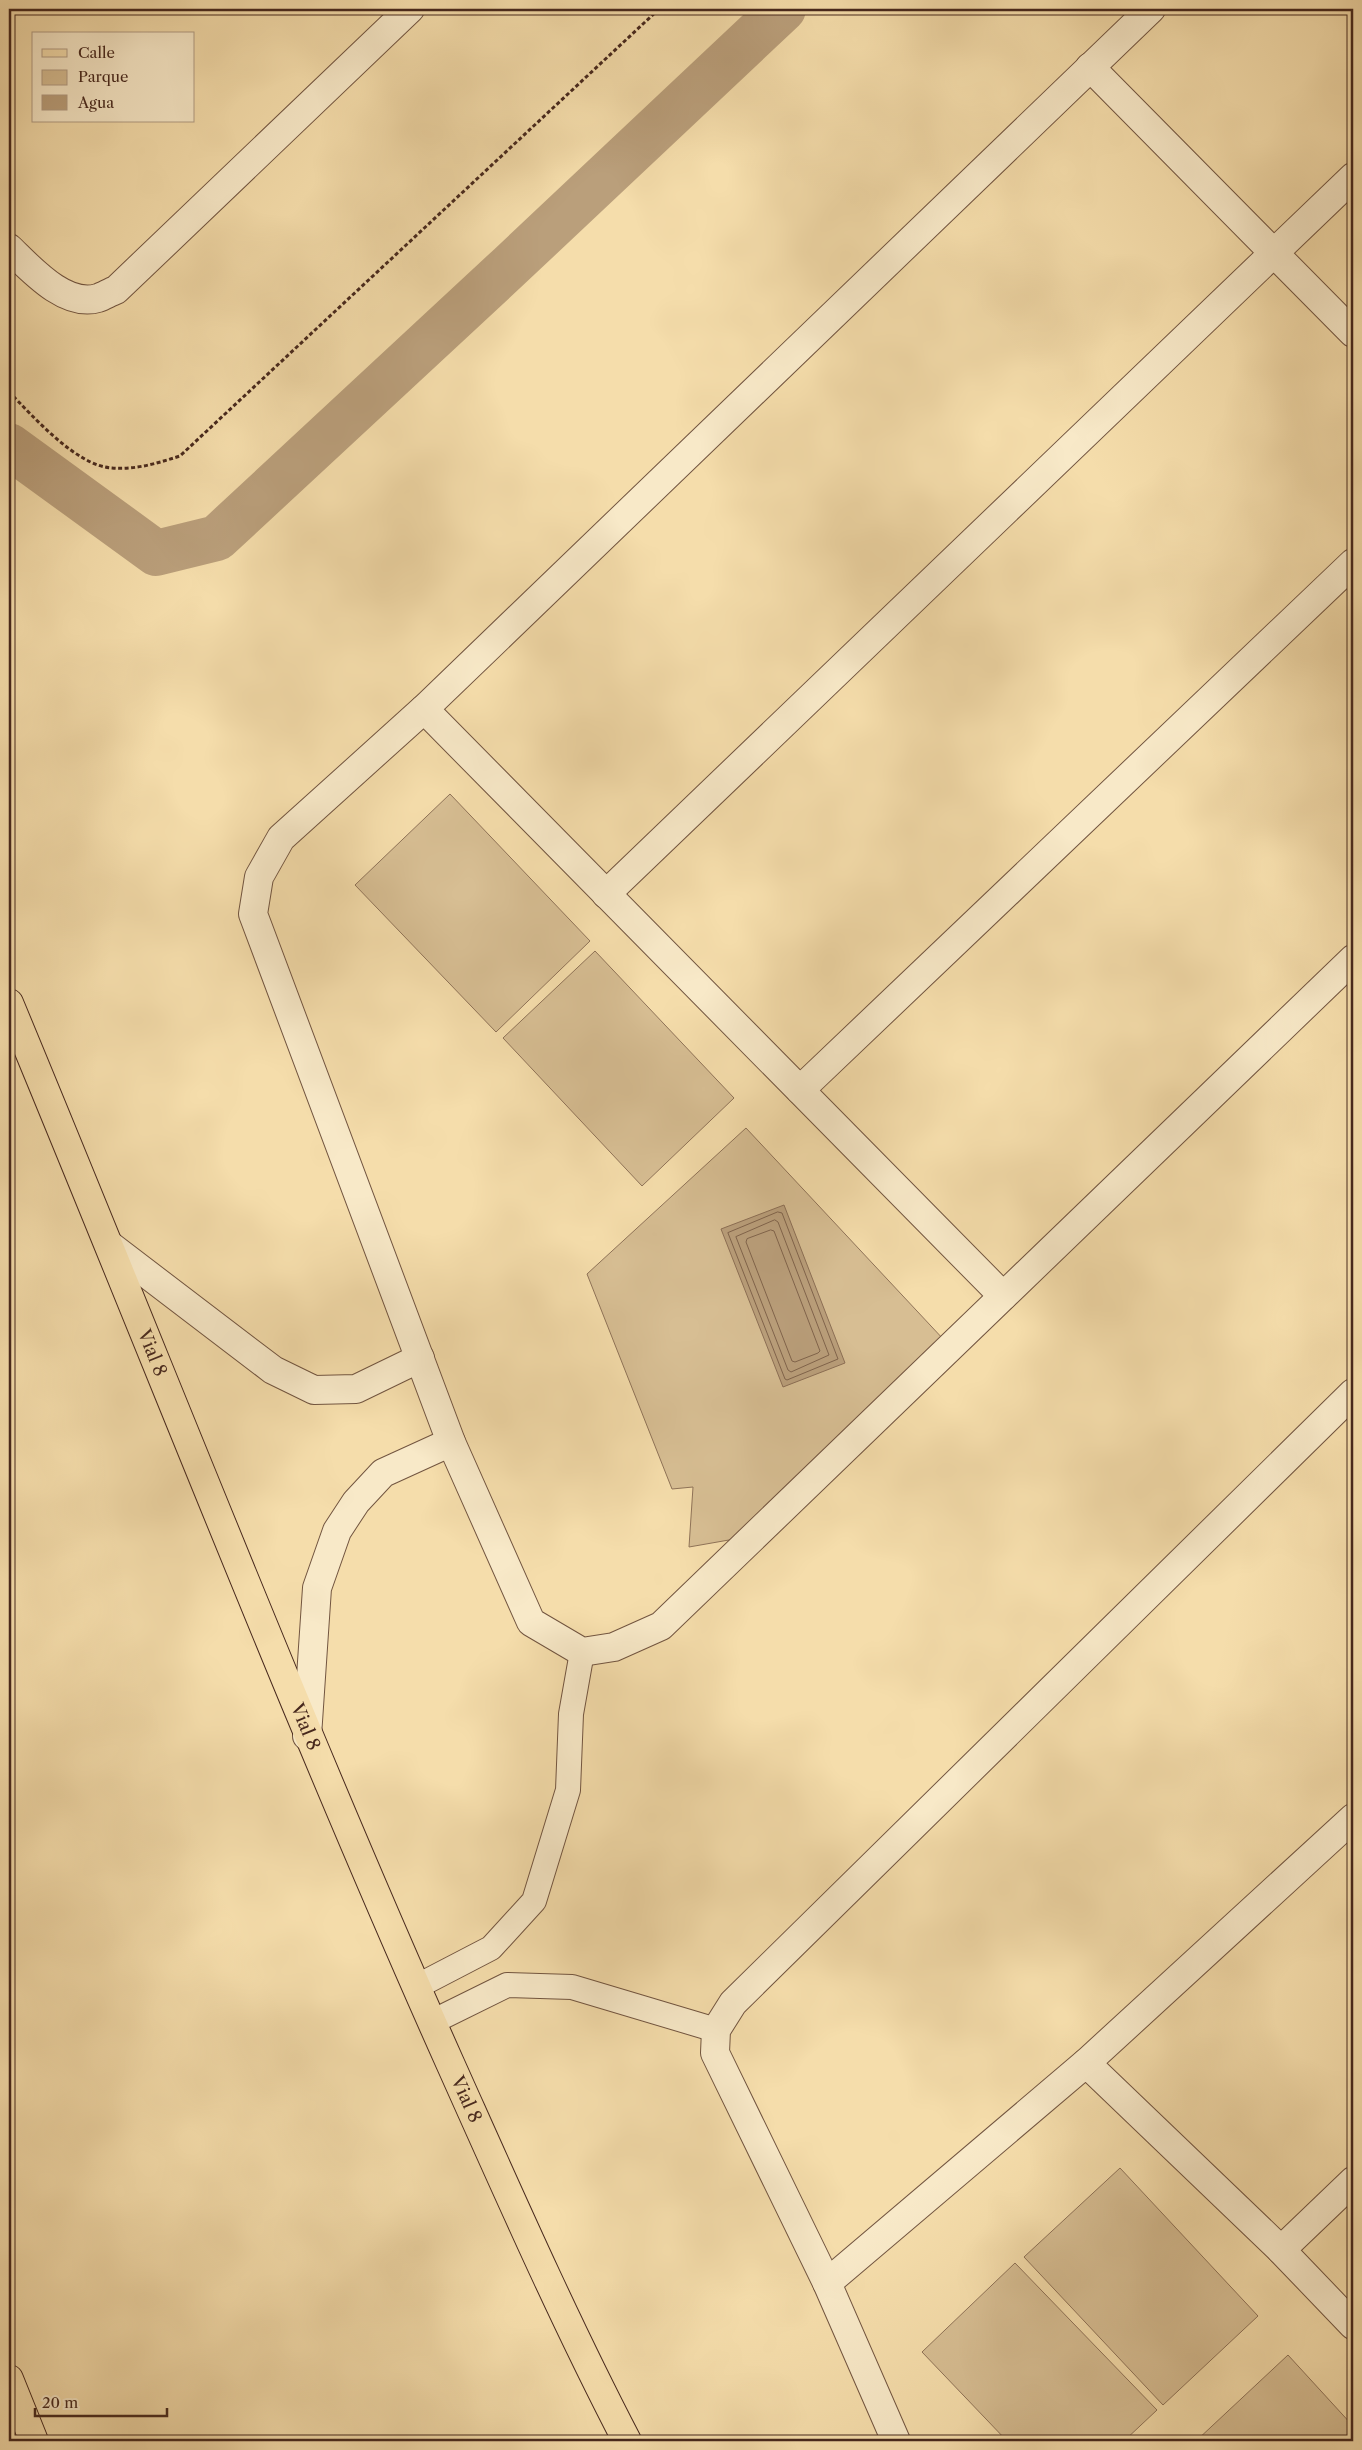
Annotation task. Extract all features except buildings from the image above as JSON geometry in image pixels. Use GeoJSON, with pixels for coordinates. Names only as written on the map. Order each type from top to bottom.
{"type":"FeatureCollection","features":[{"type":"Feature","properties":{"kind":"main road","name":"Vial 8"},"geometry":{"type":"LineString","coordinates":[[9,1003],[110,1245],[307,1736],[513,2204],[595,2380],[626,2441]]}},
{"type":"Feature","properties":{"kind":"main road"},"geometry":{"type":"LineString","coordinates":[[9,2379],[34,2441]]}},
{"type":"Feature","properties":{"kind":"street"},"geometry":{"type":"LineString","coordinates":[[9,248],[45,282],[63,293],[80,298],[96,298],[116,290],[410,9]]}},
{"type":"Feature","properties":{"kind":"street"},"geometry":{"type":"LineString","coordinates":[[1151,9],[424,709],[280,838],[259,877],[253,914],[452,1442],[531,1622],[582,1652],[614,1646],[661,1626],[1353,959]]}},
{"type":"Feature","properties":{"kind":"street"},"geometry":{"type":"LineString","coordinates":[[1090,66],[1353,333]]}},
{"type":"Feature","properties":{"kind":"street"},"geometry":{"type":"LineString","coordinates":[[606,894],[1353,177]]}},
{"type":"Feature","properties":{"kind":"street"},"geometry":{"type":"LineString","coordinates":[[800,1090],[1353,563]]}},
{"type":"Feature","properties":{"kind":"street"},"geometry":{"type":"LineString","coordinates":[[424,709],[1003,1296]]}},
{"type":"Feature","properties":{"kind":"street"},"geometry":{"type":"LineString","coordinates":[[110,1245],[273,1370],[314,1390],[356,1389],[420,1358]]}},
{"type":"Feature","properties":{"kind":"street"},"geometry":{"type":"LineString","coordinates":[[896,2441],[827,2283],[715,2053],[716,2030],[733,2003],[747,1989],[1353,1393]]}},
{"type":"Feature","properties":{"kind":"street"},"geometry":{"type":"LineString","coordinates":[[307,1736],[317,1588],[337,1531],[356,1502],[383,1473],[452,1442]]}},
{"type":"Feature","properties":{"kind":"street"},"geometry":{"type":"LineString","coordinates":[[827,2283],[1086,2063],[1353,1818]]}},
{"type":"Feature","properties":{"kind":"street"},"geometry":{"type":"LineString","coordinates":[[1086,2063],[1281,2250],[1353,2326]]}},
{"type":"Feature","properties":{"kind":"street"},"geometry":{"type":"LineString","coordinates":[[1281,2250],[1353,2181]]}},
{"type":"Feature","properties":{"kind":"lane"},"geometry":{"type":"LineString","coordinates":[[416,1987],[491,1948],[534,1901],[568,1790],[571,1714],[582,1652]]}},
{"type":"Feature","properties":{"kind":"lane"},"geometry":{"type":"LineString","coordinates":[[432,2022],[507,1985],[572,1987],[716,2030]]}},
{"type":"Feature","properties":{"kind":"path"},"geometry":{"type":"LineString","coordinates":[[9,392],[49,433],[77,455],[110,468],[143,467],[180,456],[658,9]]}},
{"type":"Feature","properties":{"kind":"green space"},"geometry":{"type":"Polygon","coordinates":[[[450,794],[590,941],[496,1032],[355,885],[450,794]]]}},
{"type":"Feature","properties":{"kind":"green space"},"geometry":{"type":"Polygon","coordinates":[[[595,951],[734,1098],[642,1186],[503,1038],[595,951]]]}},
{"type":"Feature","properties":{"kind":"green space"},"geometry":{"type":"Polygon","coordinates":[[[746,1128],[945,1341],[746,1537],[689,1547],[693,1487],[672,1489],[587,1274],[746,1128]]]}},
{"type":"Feature","properties":{"kind":"green space"},"geometry":{"type":"Polygon","coordinates":[[[1120,2168],[1258,2316],[1163,2405],[1024,2257],[1120,2168]]]}},
{"type":"Feature","properties":{"kind":"green space"},"geometry":{"type":"Polygon","coordinates":[[[1015,2263],[1157,2410],[1124,2441],[1007,2441],[922,2352],[1015,2263]]]}},
{"type":"Feature","properties":{"kind":"green space"},"geometry":{"type":"Polygon","coordinates":[[[1288,2355],[1353,2426],[1353,2441],[1196,2441],[1288,2355]]]}},
{"type":"Feature","properties":{"kind":"water"},"geometry":{"type":"Polygon","coordinates":[[[784,1205],[845,1363],[783,1387],[721,1229],[784,1205]]]}},
{"type":"Feature","properties":{"kind":"waterway"},"geometry":{"type":"LineString","coordinates":[[9,446],[156,553],[217,538],[783,9]]}}]}
